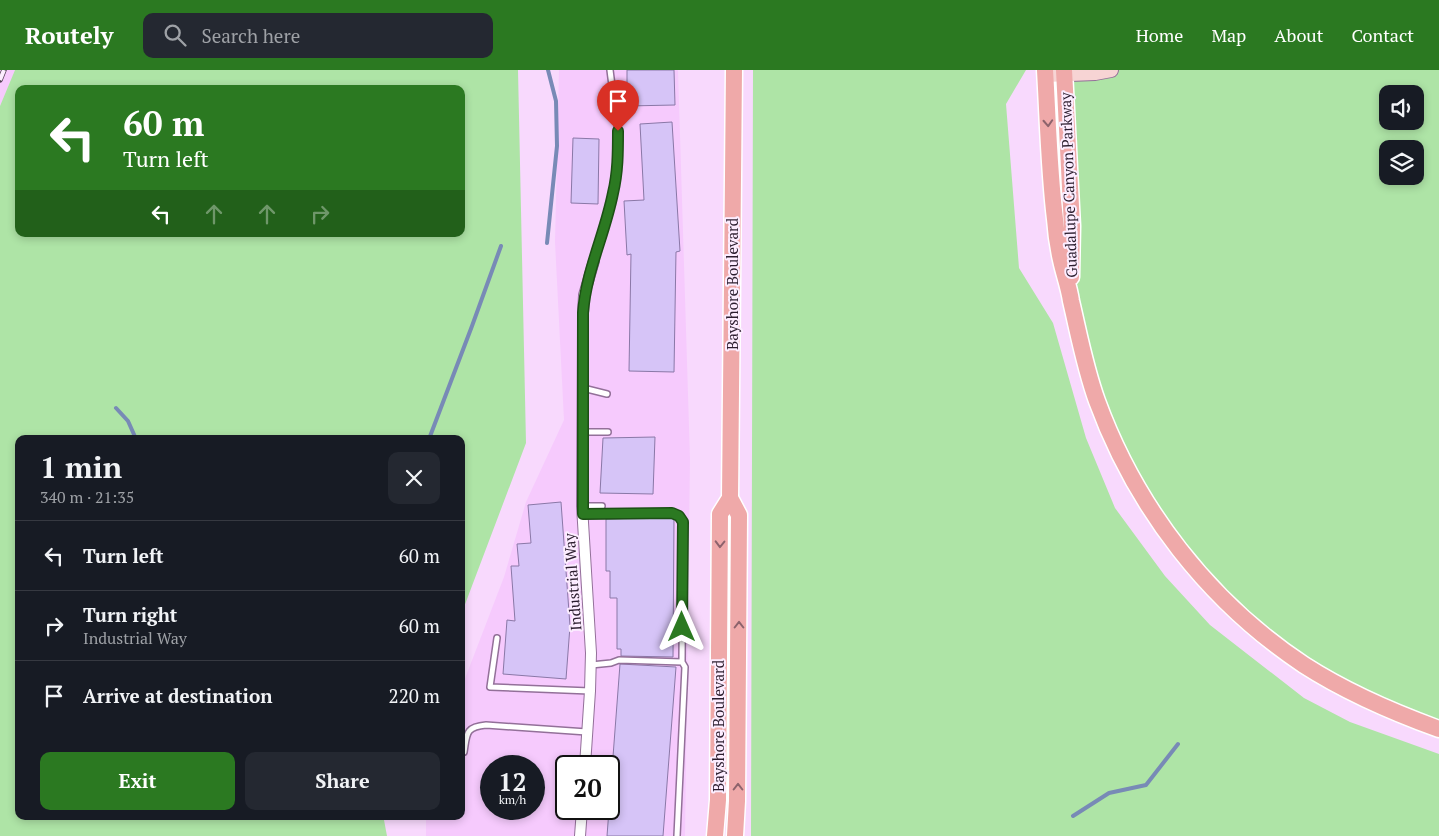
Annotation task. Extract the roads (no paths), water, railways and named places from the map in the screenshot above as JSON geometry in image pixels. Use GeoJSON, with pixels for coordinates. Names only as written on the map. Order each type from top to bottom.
{"type":"FeatureCollection","features":[{"type":"Feature","properties":{"kind":"main road","name":"Bayshore Boulevard"},"geometry":{"type":"LineString","coordinates":[[734,70],[730,498],[739,515],[738,792],[735,836]]}},
{"type":"Feature","properties":{"kind":"main road","name":"Guadalupe Canyon Parkway"},"geometry":{"type":"LineString","coordinates":[[1045,72],[1055,220],[1060,260],[1097,401],[1117,450],[1142,496],[1156,518],[1205,580],[1262,633],[1304,665],[1327,679],[1373,703],[1439,729]]}},
{"type":"Feature","properties":{"kind":"main road","name":"Guadalupe Canyon Parkway"},"geometry":{"type":"LineString","coordinates":[[1064,72],[1072,226],[1071,300]]}},
{"type":"Feature","properties":{"kind":"main road","name":"Bayshore Boulevard"},"geometry":{"type":"LineString","coordinates":[[715,836],[718,800],[720,514],[730,498]]}},
{"type":"Feature","properties":{"kind":"street"},"geometry":{"type":"LineString","coordinates":[[1045,72],[1095,73],[1111,70]]}},
{"type":"Feature","properties":{"kind":"street","name":"Industrial Way"},"geometry":{"type":"LineString","coordinates":[[586,755],[591,634],[582,510],[583,313],[584,295],[594,261]]}},
{"type":"Feature","properties":{"kind":"street"},"geometry":{"type":"LineString","coordinates":[[580,836],[581,820]]}},
{"type":"Feature","properties":{"kind":"lane","name":"Industrial Way"},"geometry":{"type":"LineString","coordinates":[[594,261],[613,195],[617,173],[618,131],[610,70]]}},
{"type":"Feature","properties":{"kind":"lane"},"geometry":{"type":"LineString","coordinates":[[582,388],[606,394]]}},
{"type":"Feature","properties":{"kind":"lane"},"geometry":{"type":"LineString","coordinates":[[582,432],[608,432]]}},
{"type":"Feature","properties":{"kind":"lane"},"geometry":{"type":"LineString","coordinates":[[582,510],[602,506]]}},
{"type":"Feature","properties":{"kind":"lane"},"geometry":{"type":"LineString","coordinates":[[582,510],[672,513],[679,516],[683,522],[682,662],[685,666],[677,836]]}},
{"type":"Feature","properties":{"kind":"lane"},"geometry":{"type":"LineString","coordinates":[[496,638],[490,687],[590,691]]}},
{"type":"Feature","properties":{"kind":"lane"},"geometry":{"type":"LineString","coordinates":[[591,665],[611,663],[619,660],[682,662]]}},
{"type":"Feature","properties":{"kind":"lane"},"geometry":{"type":"LineString","coordinates":[[465,748],[468,734],[471,728],[475,726],[486,725],[588,732]]}},
{"type":"Feature","properties":{"kind":"waterway"},"geometry":{"type":"LineString","coordinates":[[547,243],[557,146],[556,101],[548,70]]}},
{"type":"Feature","properties":{"kind":"waterway"},"geometry":{"type":"LineString","coordinates":[[431,435],[501,246]]}},
{"type":"Feature","properties":{"kind":"waterway"},"geometry":{"type":"LineString","coordinates":[[116,408],[128,421],[134,435]]}},
{"type":"Feature","properties":{"kind":"waterway"},"geometry":{"type":"LineString","coordinates":[[1073,816],[1109,793],[1146,785],[1178,744]]}},
{"type":"Feature","properties":{"kind":"railway"},"geometry":{"type":"LineString","coordinates":[[0,80],[4,70]]}}]}
